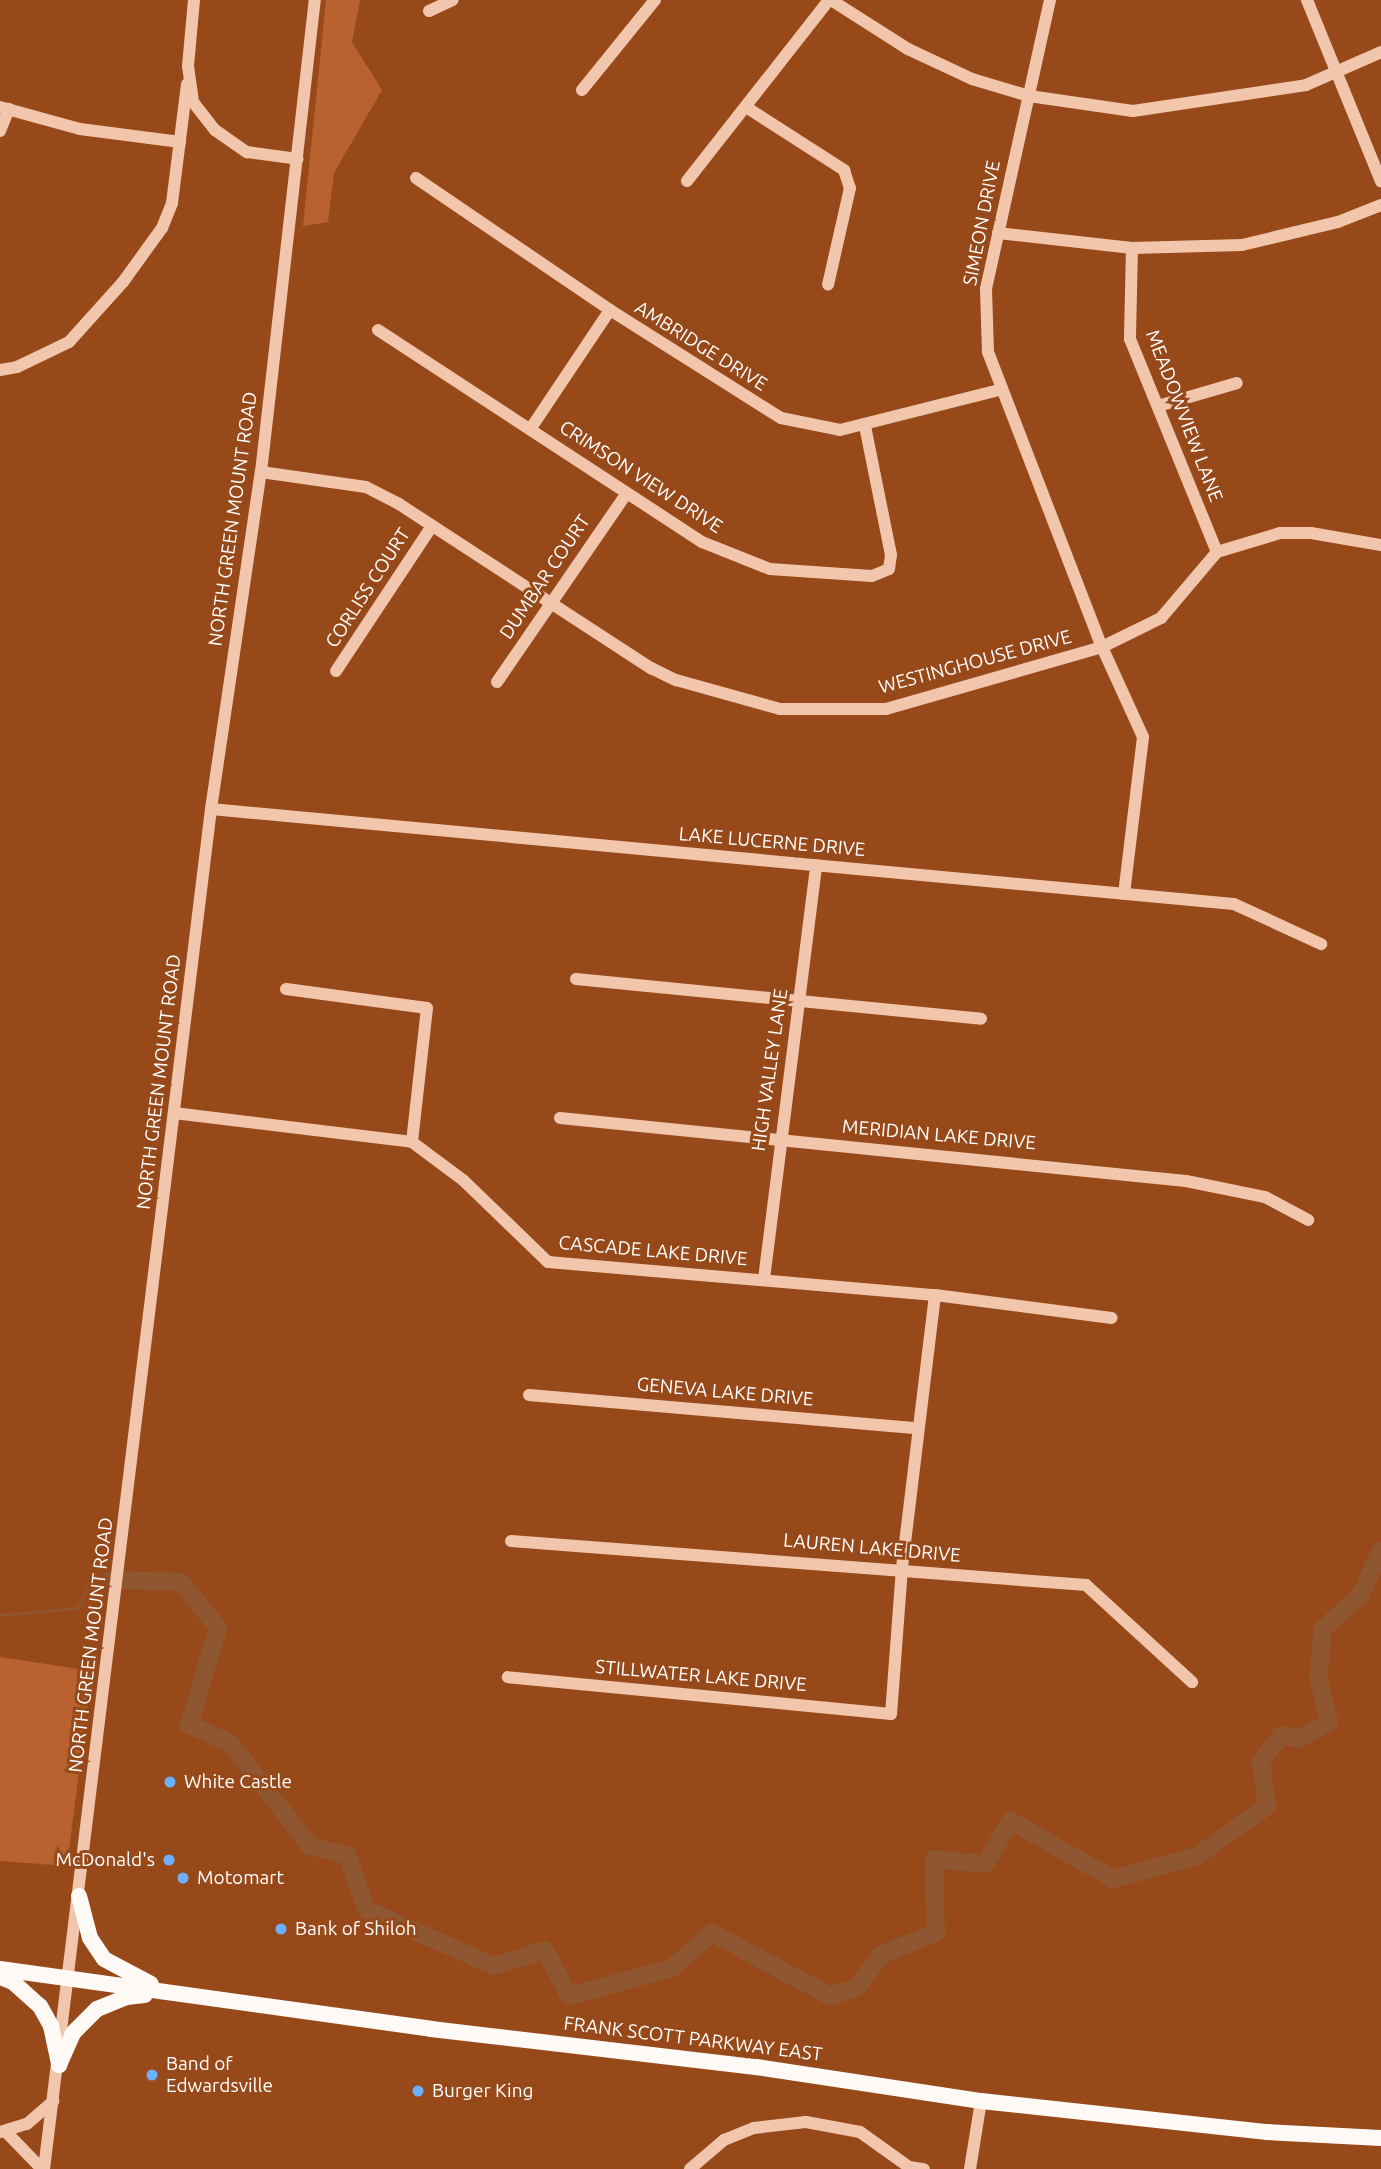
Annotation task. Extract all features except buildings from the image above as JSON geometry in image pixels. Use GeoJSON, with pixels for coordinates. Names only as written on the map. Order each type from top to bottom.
{"type":"FeatureCollection","features":[{"type":"Feature","properties":{"kind":"main road"},"geometry":{"type":"LineString","coordinates":[[79,1896],[90,1938],[104,1959],[172,1993]]}},
{"type":"Feature","properties":{"kind":"main road","name":"FRANK SCOTT PARKWAY EAST"},"geometry":{"type":"LineString","coordinates":[[0,1969],[756,2067],[981,2101],[1267,2132],[1381,2138]]}},
{"type":"Feature","properties":{"kind":"main road"},"geometry":{"type":"LineString","coordinates":[[0,1977],[13,1982],[40,2006],[51,2026],[58,2065]]}},
{"type":"Feature","properties":{"kind":"main road"},"geometry":{"type":"LineString","coordinates":[[58,2065],[73,2033],[97,2009],[126,1997],[172,1993]]}},
{"type":"Feature","properties":{"kind":"street"},"geometry":{"type":"LineString","coordinates":[[0,370],[17,367],[69,342],[123,282],[162,228],[172,203],[194,0]]}},
{"type":"Feature","properties":{"kind":"street","name":"NORTH GREEN MOUNT ROAD"},"geometry":{"type":"LineString","coordinates":[[43,2169],[69,1979],[211,809],[261,472],[315,0]]}},
{"type":"Feature","properties":{"kind":"street"},"geometry":{"type":"LineString","coordinates":[[429,11],[453,0]]}},
{"type":"Feature","properties":{"kind":"street"},"geometry":{"type":"LineString","coordinates":[[582,90],[655,0]]}},
{"type":"Feature","properties":{"kind":"street"},"geometry":{"type":"LineString","coordinates":[[687,181],[830,0],[908,49],[972,79],[1029,96],[1133,111],[1306,85],[1381,52]]}},
{"type":"Feature","properties":{"kind":"street","name":"SIMEON DRIVE"},"geometry":{"type":"LineString","coordinates":[[1051,0],[986,289],[988,352],[999,390],[1102,647],[1143,737],[1124,894]]}},
{"type":"Feature","properties":{"kind":"street"},"geometry":{"type":"LineString","coordinates":[[1307,0],[1381,181]]}},
{"type":"Feature","properties":{"kind":"street"},"geometry":{"type":"LineString","coordinates":[[187,84],[193,102],[228,141],[247,152],[298,159]]}},
{"type":"Feature","properties":{"kind":"street"},"geometry":{"type":"LineString","coordinates":[[746,107],[844,170],[850,188],[828,285]]}},
{"type":"Feature","properties":{"kind":"street"},"geometry":{"type":"LineString","coordinates":[[0,131],[4,108],[80,130],[180,142]]}},
{"type":"Feature","properties":{"kind":"street","name":"AMBRIDGE DRIVE"},"geometry":{"type":"LineString","coordinates":[[416,178],[610,310],[781,418],[829,430],[865,426],[999,390]]}},
{"type":"Feature","properties":{"kind":"street"},"geometry":{"type":"LineString","coordinates":[[998,233],[1132,248],[1242,245],[1338,222],[1381,205]]}},
{"type":"Feature","properties":{"kind":"street","name":"MEADOWVIEW LANE"},"geometry":{"type":"LineString","coordinates":[[1132,248],[1129,340],[1217,552]]}},
{"type":"Feature","properties":{"kind":"street"},"geometry":{"type":"LineString","coordinates":[[531,428],[610,310]]}},
{"type":"Feature","properties":{"kind":"street","name":"CRIMSON VIEW DRIVE"},"geometry":{"type":"LineString","coordinates":[[378,330],[702,542],[743,561],[808,575],[872,576],[889,569],[891,555],[865,426]]}},
{"type":"Feature","properties":{"kind":"street"},"geometry":{"type":"LineString","coordinates":[[1158,406],[1237,383]]}},
{"type":"Feature","properties":{"kind":"street","name":"WESTINGHOUSE DRIVE"},"geometry":{"type":"LineString","coordinates":[[261,472],[366,487],[432,526],[549,604],[676,680],[780,709],[886,709],[1102,647],[1161,618],[1217,552]]}},
{"type":"Feature","properties":{"kind":"street","name":"DUMBAR COURT"},"geometry":{"type":"LineString","coordinates":[[497,682],[626,494]]}},
{"type":"Feature","properties":{"kind":"street","name":"CORLISS COURT"},"geometry":{"type":"LineString","coordinates":[[336,671],[432,526]]}},
{"type":"Feature","properties":{"kind":"street"},"geometry":{"type":"LineString","coordinates":[[1217,552],[1280,533],[1311,533],[1381,545]]}},
{"type":"Feature","properties":{"kind":"street","name":"LAKE LUCERNE DRIVE"},"geometry":{"type":"LineString","coordinates":[[211,809],[1234,905],[1321,944]]}},
{"type":"Feature","properties":{"kind":"street","name":"HIGH VALLEY LANE"},"geometry":{"type":"LineString","coordinates":[[764,1279],[779,1140],[816,865]]}},
{"type":"Feature","properties":{"kind":"street"},"geometry":{"type":"LineString","coordinates":[[576,979],[981,1019]]}},
{"type":"Feature","properties":{"kind":"street"},"geometry":{"type":"LineString","coordinates":[[286,989],[427,1009],[412,1142]]}},
{"type":"Feature","properties":{"kind":"street","name":"CASCADE LAKE DRIVE"},"geometry":{"type":"LineString","coordinates":[[174,1114],[412,1142],[463,1180],[548,1262],[935,1294],[1112,1318]]}},
{"type":"Feature","properties":{"kind":"street","name":"MERIDIAN LAKE DRIVE"},"geometry":{"type":"LineString","coordinates":[[560,1118],[1186,1181],[1265,1197],[1308,1220]]}},
{"type":"Feature","properties":{"kind":"street"},"geometry":{"type":"LineString","coordinates":[[902,1568],[916,1428],[935,1294]]}},
{"type":"Feature","properties":{"kind":"street","name":"GENEVA LAKE DRIVE"},"geometry":{"type":"LineString","coordinates":[[529,1395],[916,1428]]}},
{"type":"Feature","properties":{"kind":"street","name":"LAUREN LAKE DRIVE"},"geometry":{"type":"LineString","coordinates":[[511,1541],[902,1568],[1086,1585],[1192,1682]]}},
{"type":"Feature","properties":{"kind":"street","name":"STILLWATER LAKE DRIVE"},"geometry":{"type":"LineString","coordinates":[[509,1677],[891,1714],[902,1568]]}},
{"type":"Feature","properties":{"kind":"street"},"geometry":{"type":"LineString","coordinates":[[43,2169],[3,2132],[27,2124],[53,2101]]}},
{"type":"Feature","properties":{"kind":"street"},"geometry":{"type":"LineString","coordinates":[[970,2169],[981,2101]]}},
{"type":"Feature","properties":{"kind":"street"},"geometry":{"type":"LineString","coordinates":[[690,2169],[724,2140],[754,2128],[806,2122],[860,2132],[908,2168],[924,2169]]}},
{"type":"Feature","properties":{"kind":"shaded area"},"geometry":{"type":"Polygon","coordinates":[[[326,0],[360,0],[352,42],[382,90],[334,173],[328,222],[303,226],[326,0]]]}},
{"type":"Feature","properties":{"kind":"shaded area"},"geometry":{"type":"Polygon","coordinates":[[[0,1657],[92,1671],[67,1866],[0,1861],[0,1657]]]}},
{"type":"Feature","properties":{"kind":"waterway"},"geometry":{"type":"LineString","coordinates":[[111,1580],[181,1582],[218,1628],[189,1725],[230,1743],[310,1846],[347,1855],[367,1910],[494,1966],[545,1950],[569,1996],[672,1968],[712,1933],[830,1996],[857,1987],[881,1955],[936,1932],[934,1859],[985,1864],[1011,1821],[1113,1879],[1197,1856],[1267,1806],[1261,1762],[1281,1735],[1298,1739],[1329,1722],[1319,1680],[1322,1630],[1361,1594],[1381,1551]]}},
{"type":"Feature","properties":{"kind":"waterway"},"geometry":{"type":"LineString","coordinates":[[0,1615],[78,1608],[92,1580],[111,1580]]}},
{"type":"Feature","properties":{"kind":"place","name":"White Castle"},"geometry":{"type":"Point","coordinates":[170,1782]}},
{"type":"Feature","properties":{"kind":"place","name":"McDonald's"},"geometry":{"type":"Point","coordinates":[169,1860]}},
{"type":"Feature","properties":{"kind":"place","name":"Motomart"},"geometry":{"type":"Point","coordinates":[183,1878]}},
{"type":"Feature","properties":{"kind":"place","name":"Bank of Shiloh"},"geometry":{"type":"Point","coordinates":[281,1929]}},
{"type":"Feature","properties":{"kind":"place","name":"Band of Edwardsville"},"geometry":{"type":"Point","coordinates":[152,2075]}},
{"type":"Feature","properties":{"kind":"place","name":"Burger King"},"geometry":{"type":"Point","coordinates":[418,2091]}}]}
